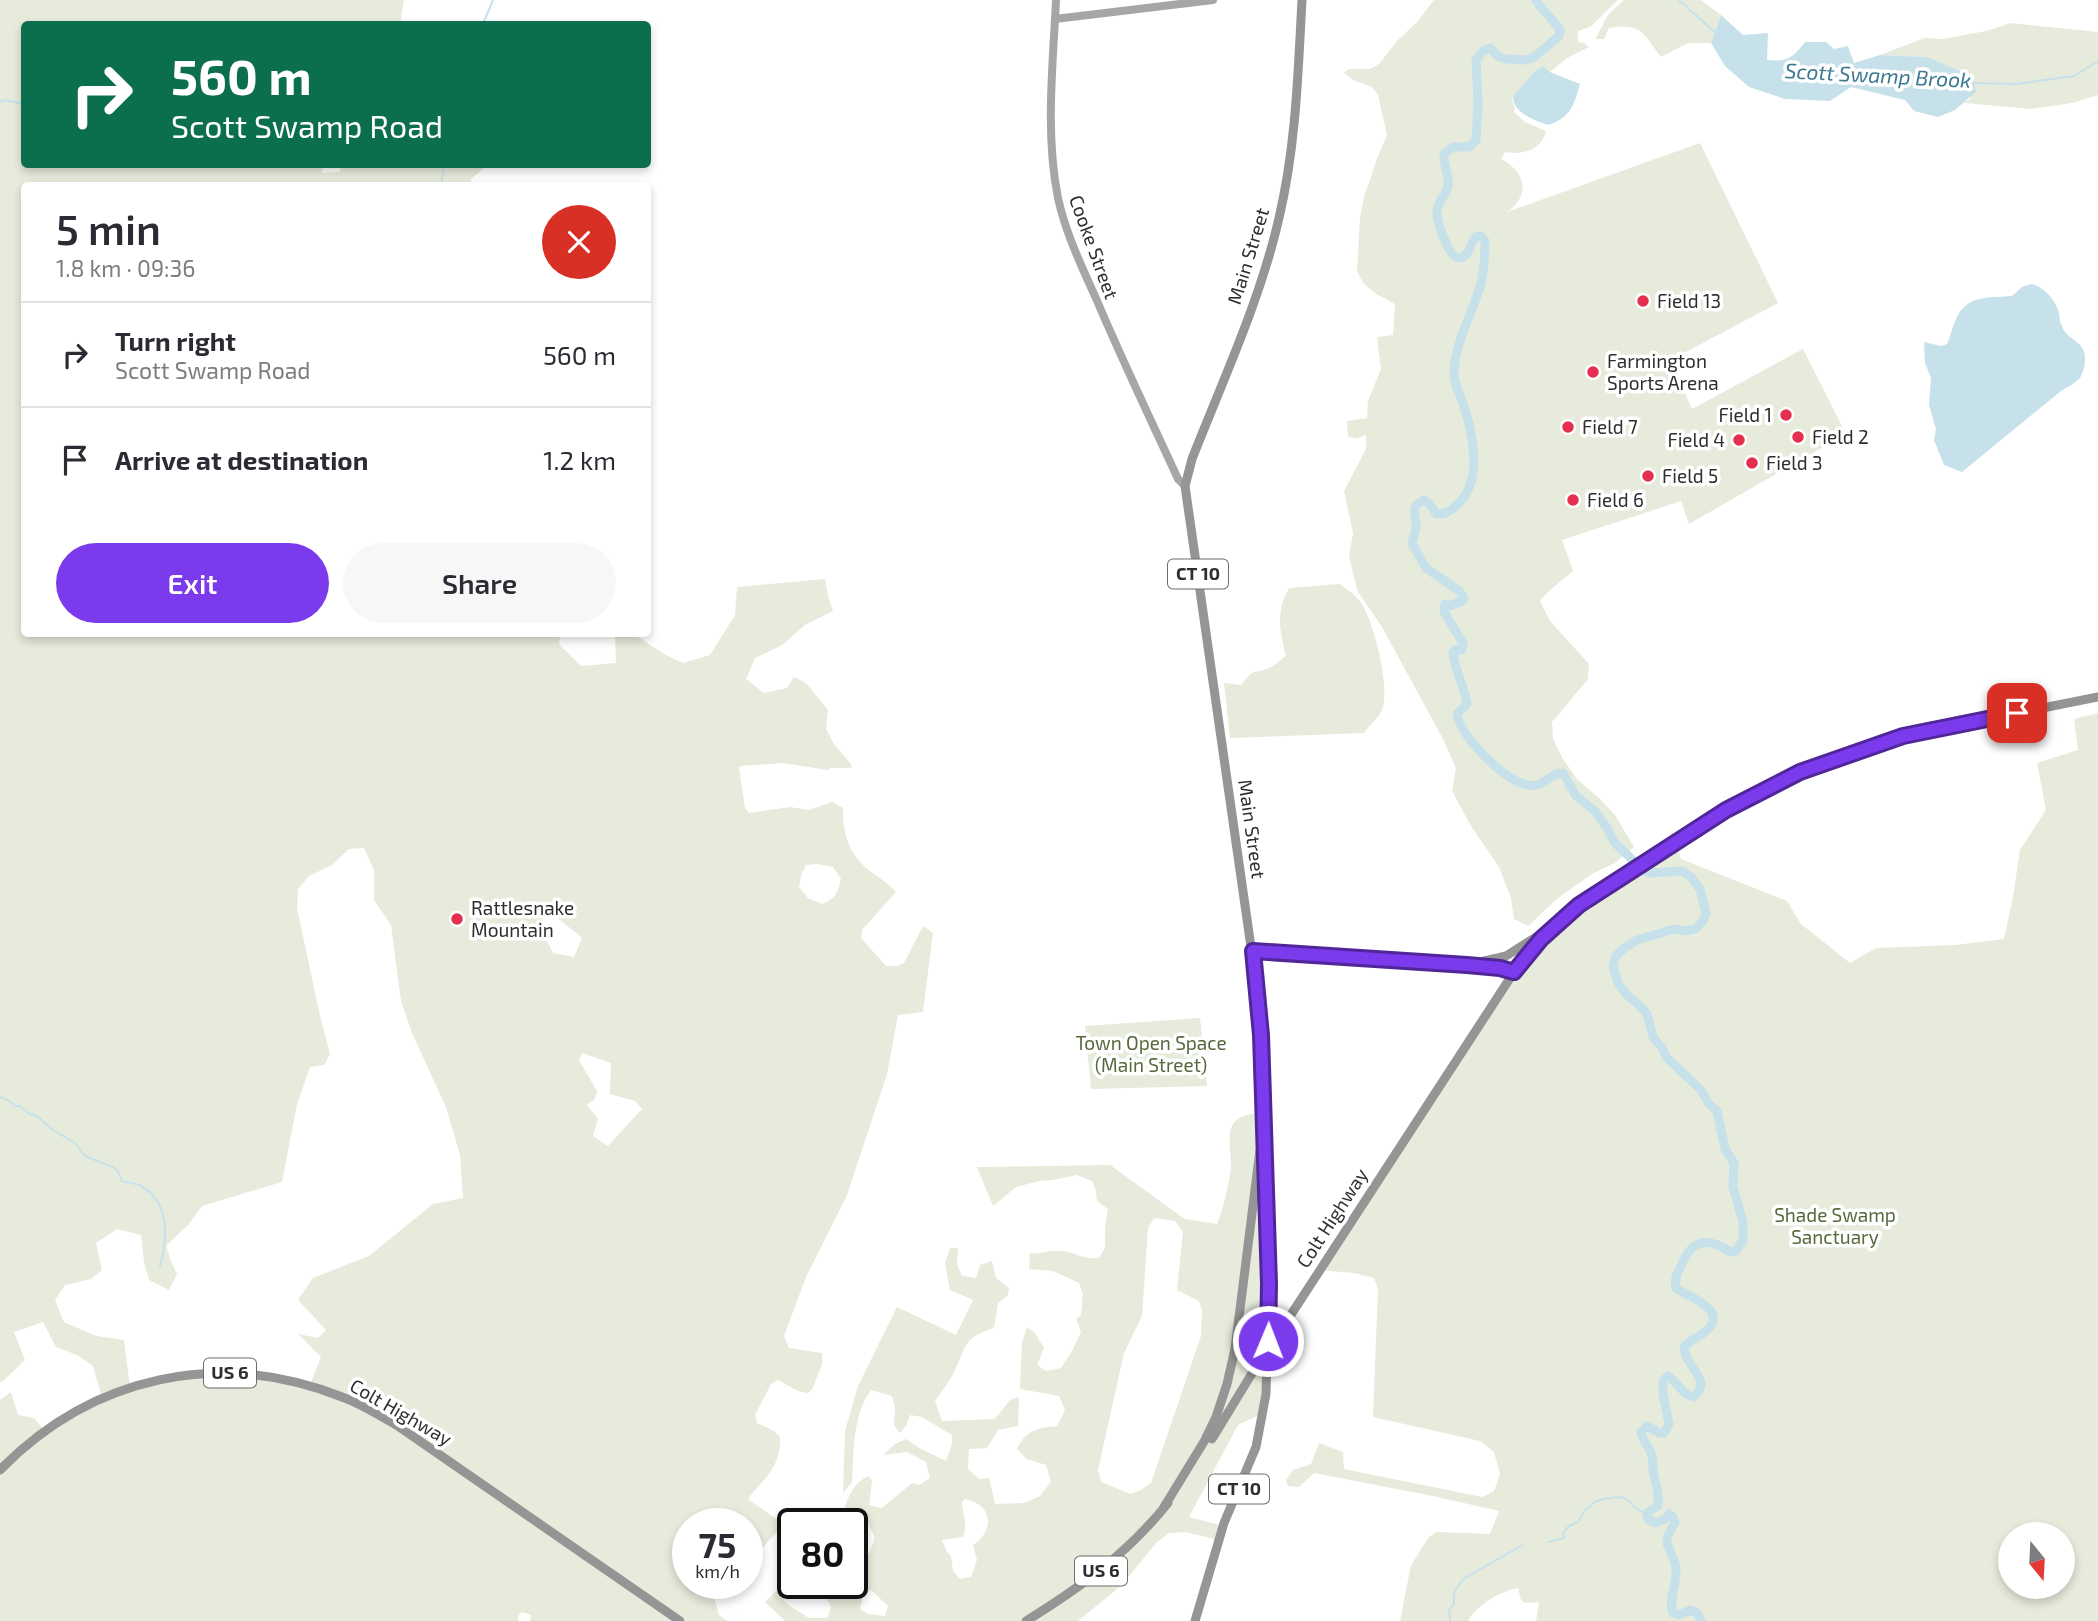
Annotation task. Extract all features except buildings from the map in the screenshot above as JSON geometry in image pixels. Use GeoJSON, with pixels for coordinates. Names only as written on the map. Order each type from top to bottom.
{"type":"FeatureCollection","features":[{"type":"Feature","properties":{"kind":"highway","name":"Main Street"},"geometry":{"type":"LineString","coordinates":[[1195,1621],[1224,1523],[1254,1454],[1263,1412],[1269,1311],[1260,1016],[1253,951],[1185,486],[1189,466],[1268,260],[1280,216],[1295,128],[1302,0]]}},
{"type":"Feature","properties":{"kind":"highway","name":"US 6"},"geometry":{"type":"LineString","coordinates":[[1514,972],[1541,939],[1565,916],[1726,810],[1800,772],[1903,736],[2098,697]]}},
{"type":"Feature","properties":{"kind":"highway"},"geometry":{"type":"LineString","coordinates":[[1467,965],[1497,959],[1514,952],[1565,916]]}},
{"type":"Feature","properties":{"kind":"highway","name":"Colt Highway"},"geometry":{"type":"LineString","coordinates":[[1026,1621],[1108,1566],[1138,1538],[1191,1473],[1251,1376],[1514,972]]}},
{"type":"Feature","properties":{"kind":"highway"},"geometry":{"type":"LineString","coordinates":[[1164,1507],[1211,1429],[1230,1373],[1263,1114]]}},
{"type":"Feature","properties":{"kind":"highway","name":"Colt Highway"},"geometry":{"type":"LineString","coordinates":[[0,1470],[58,1422],[102,1398],[132,1387],[164,1378],[196,1374],[245,1373],[278,1378],[340,1396],[398,1426],[680,1621]]}},
{"type":"Feature","properties":{"kind":"main road","name":"Cooke Street"},"geometry":{"type":"LineString","coordinates":[[1056,0],[1051,133],[1061,211],[1123,361],[1178,479],[1185,486]]}},
{"type":"Feature","properties":{"kind":"main road"},"geometry":{"type":"LineString","coordinates":[[1055,19],[1213,0]]}},
{"type":"Feature","properties":{"kind":"main road"},"geometry":{"type":"LineString","coordinates":[[1253,951],[1467,965],[1514,972]]}},
{"type":"Feature","properties":{"kind":"green space"},"geometry":{"type":"Polygon","coordinates":[[[0,0],[404,0],[400,21],[21,21],[21,168],[323,168],[322,173],[339,172],[341,168],[484,168],[471,179],[471,182],[21,182],[21,637],[560,637],[559,644],[581,666],[616,663],[615,637],[638,637],[683,663],[710,655],[735,615],[737,587],[825,579],[833,611],[805,625],[782,645],[755,658],[746,679],[764,693],[787,688],[794,677],[806,683],[828,710],[826,729],[852,768],[828,770],[783,763],[741,766],[739,768],[745,808],[749,813],[790,807],[809,810],[832,802],[843,808],[844,826],[852,851],[863,865],[896,892],[862,930],[861,938],[886,966],[897,966],[904,963],[923,926],[933,933],[923,1012],[898,1015],[887,1074],[847,1195],[806,1277],[784,1336],[789,1348],[822,1353],[822,1364],[812,1390],[808,1393],[798,1391],[778,1380],[771,1384],[755,1415],[757,1423],[780,1437],[775,1463],[767,1477],[749,1497],[749,1500],[761,1508],[672,1508],[672,1599],[714,1599],[719,1615],[727,1621],[530,1621],[531,1615],[522,1612],[518,1621],[0,1621],[0,1400],[11,1392],[18,1415],[34,1418],[45,1431],[102,1398],[93,1366],[77,1355],[56,1347],[43,1322],[14,1332],[25,1360],[0,1382],[0,0]],[[364,848],[349,849],[332,865],[309,876],[298,889],[297,908],[330,1054],[324,1065],[310,1067],[297,1104],[282,1182],[202,1206],[189,1224],[166,1246],[177,1274],[169,1290],[149,1280],[141,1235],[117,1229],[96,1243],[102,1270],[91,1279],[65,1285],[55,1300],[64,1322],[96,1336],[124,1340],[130,1387],[229,1373],[310,1385],[321,1357],[298,1334],[318,1338],[326,1330],[298,1300],[313,1278],[369,1256],[433,1204],[463,1198],[460,1155],[446,1107],[412,1033],[401,1001],[391,925],[374,900],[374,870],[364,848]],[[806,865],[799,887],[808,898],[822,904],[833,898],[841,879],[833,867],[806,865]],[[543,917],[542,931],[553,953],[574,957],[582,938],[559,919],[543,917]],[[582,1053],[579,1060],[597,1091],[595,1099],[587,1105],[598,1119],[593,1136],[608,1146],[642,1109],[635,1101],[610,1094],[611,1063],[582,1053]]]}},
{"type":"Feature","properties":{"kind":"green space"},"geometry":{"type":"Polygon","coordinates":[[[1434,0],[1618,0],[1590,27],[1578,31],[1578,42],[1589,47],[1567,58],[1550,72],[1543,67],[1513,96],[1514,112],[1525,122],[1546,131],[1536,147],[1525,152],[1505,152],[1501,159],[1516,170],[1522,184],[1520,198],[1507,212],[1700,143],[1778,303],[1671,360],[1692,409],[1803,349],[1846,434],[1689,524],[1681,501],[1562,540],[1573,571],[1540,601],[1550,621],[1589,664],[1588,679],[1552,722],[1553,739],[1577,779],[1615,815],[1634,847],[1615,863],[1592,874],[1558,898],[1528,926],[1514,919],[1511,898],[1499,867],[1471,826],[1452,791],[1456,768],[1442,737],[1382,627],[1358,592],[1349,557],[1353,533],[1344,491],[1366,449],[1366,435],[1348,437],[1347,421],[1367,418],[1368,401],[1381,369],[1377,337],[1393,335],[1395,304],[1364,284],[1357,271],[1364,197],[1387,135],[1378,95],[1372,87],[1353,80],[1344,73],[1349,69],[1370,69],[1379,64],[1434,0]]]}},
{"type":"Feature","properties":{"kind":"green space"},"geometry":{"type":"Polygon","coordinates":[[[1624,0],[1701,0],[1721,15],[1711,43],[1688,43],[1661,57],[1645,36],[1635,28],[1609,28],[1604,39],[1595,39],[1608,15],[1624,0]]]}},
{"type":"Feature","properties":{"kind":"green space"},"geometry":{"type":"Polygon","coordinates":[[[2011,23],[2098,32],[2098,95],[2072,103],[2031,109],[1964,103],[1971,98],[1927,57],[1880,55],[1925,38],[1943,39],[2011,23]]]}},
{"type":"Feature","properties":{"kind":"green space"},"geometry":{"type":"Polygon","coordinates":[[[1339,584],[1360,601],[1375,637],[1384,683],[1380,714],[1364,733],[1230,738],[1224,683],[1241,685],[1251,673],[1270,668],[1286,656],[1280,614],[1289,588],[1339,584]]]}},
{"type":"Feature","properties":{"kind":"green space","name":"Shade Swamp Sanctuary"},"geometry":{"type":"Polygon","coordinates":[[[2098,713],[2098,1621],[1536,1621],[1539,1602],[1525,1603],[1521,1600],[1518,1588],[1490,1600],[1477,1609],[1468,1621],[1400,1621],[1411,1565],[1429,1537],[1437,1532],[1490,1534],[1499,1511],[1314,1473],[1299,1487],[1288,1486],[1286,1480],[1293,1470],[1311,1464],[1319,1443],[1343,1452],[1344,1469],[1482,1497],[1494,1491],[1500,1474],[1494,1452],[1480,1441],[1373,1417],[1378,1289],[1374,1278],[1319,1270],[1514,972],[1553,927],[1676,841],[1681,859],[1787,901],[1801,924],[1850,963],[1876,948],[1955,945],[2004,939],[2020,850],[2046,810],[2037,763],[2078,750],[2074,719],[2098,713]]]}},
{"type":"Feature","properties":{"kind":"green space","name":"Town Open Space (Main Street)"},"geometry":{"type":"Polygon","coordinates":[[[1200,1018],[1207,1086],[1091,1089],[1085,1026],[1200,1018]]]}},
{"type":"Feature","properties":{"kind":"green space"},"geometry":{"type":"Polygon","coordinates":[[[1263,1114],[1266,1183],[1263,1413],[1238,1425],[1189,1517],[1223,1526],[1219,1540],[1185,1532],[1169,1533],[1156,1543],[1122,1585],[1078,1621],[785,1621],[765,1602],[776,1591],[777,1599],[783,1599],[809,1618],[827,1618],[831,1607],[827,1599],[862,1599],[860,1609],[868,1614],[885,1616],[888,1606],[871,1590],[868,1592],[868,1554],[875,1538],[868,1523],[868,1508],[845,1508],[847,1501],[858,1483],[869,1476],[872,1481],[869,1505],[882,1508],[912,1483],[919,1485],[930,1478],[926,1462],[907,1452],[883,1455],[895,1444],[906,1439],[946,1461],[952,1435],[922,1417],[910,1415],[900,1433],[894,1425],[895,1408],[892,1396],[871,1390],[857,1423],[852,1482],[843,1493],[845,1431],[858,1386],[897,1307],[956,1335],[973,1300],[950,1290],[945,1263],[950,1248],[958,1248],[957,1265],[962,1276],[976,1278],[980,1265],[992,1261],[996,1278],[1009,1288],[1008,1295],[998,1303],[994,1328],[971,1339],[952,1376],[935,1401],[942,1421],[995,1419],[1010,1400],[1019,1397],[1018,1426],[998,1430],[987,1448],[969,1449],[968,1469],[979,1479],[989,1478],[995,1504],[1024,1503],[1040,1496],[1051,1482],[1046,1465],[1027,1459],[1017,1449],[1033,1431],[1057,1426],[1065,1410],[1059,1396],[1020,1389],[1022,1343],[1027,1327],[1035,1333],[1044,1348],[1037,1365],[1046,1371],[1061,1368],[1081,1332],[1076,1319],[1081,1315],[1083,1294],[1079,1283],[1053,1271],[1029,1269],[1030,1253],[1064,1251],[1088,1258],[1099,1258],[1105,1248],[1108,1209],[1097,1201],[1092,1181],[1077,1175],[1016,1187],[993,1206],[977,1167],[1110,1165],[1185,1219],[1217,1224],[1231,1169],[1231,1129],[1242,1117],[1263,1114]],[[1154,1218],[1148,1228],[1142,1316],[1124,1353],[1098,1470],[1101,1482],[1131,1494],[1151,1483],[1201,1336],[1202,1311],[1199,1301],[1177,1290],[1183,1232],[1175,1221],[1154,1218]],[[965,1499],[962,1502],[965,1523],[963,1537],[942,1540],[951,1556],[953,1571],[960,1579],[971,1577],[977,1560],[973,1545],[988,1525],[988,1518],[981,1506],[965,1499]]]}},
{"type":"Feature","properties":{"kind":"green space"},"geometry":{"type":"Polygon","coordinates":[[[763,1510],[777,1519],[777,1532],[763,1547],[763,1510]]]}},
{"type":"Feature","properties":{"kind":"water"},"geometry":{"type":"Polygon","coordinates":[[[1721,15],[1743,35],[1768,33],[1767,60],[1789,58],[1805,42],[1826,42],[1834,49],[1848,46],[1854,63],[1880,55],[1927,57],[1972,76],[1976,92],[1955,110],[1938,117],[1914,111],[1905,100],[1851,87],[1830,101],[1785,99],[1749,87],[1725,66],[1711,43],[1721,15]]]}},
{"type":"Feature","properties":{"kind":"water"},"geometry":{"type":"Polygon","coordinates":[[[1543,66],[1550,72],[1580,84],[1570,110],[1561,119],[1548,125],[1520,111],[1513,96],[1534,72],[1543,66]]]}},
{"type":"Feature","properties":{"kind":"water"},"geometry":{"type":"Polygon","coordinates":[[[2031,284],[2040,287],[2051,297],[2063,329],[2081,346],[2085,362],[2082,374],[2076,382],[2061,391],[1962,472],[1944,465],[1934,440],[1936,429],[1929,405],[1931,378],[1925,363],[1924,342],[1941,346],[1947,344],[1957,317],[1967,304],[1988,297],[2012,296],[2022,287],[2031,284]]]}},
{"type":"Feature","properties":{"kind":"waterway"},"geometry":{"type":"LineString","coordinates":[[484,21],[493,0]]}},
{"type":"Feature","properties":{"kind":"waterway"},"geometry":{"type":"LineString","coordinates":[[1536,0],[1560,30],[1559,36],[1533,58],[1524,60],[1499,57],[1490,48],[1483,51],[1476,60],[1476,140],[1469,147],[1453,147],[1444,154],[1448,185],[1439,203],[1437,216],[1447,246],[1455,257],[1459,258],[1467,253],[1475,237],[1481,236],[1485,241],[1481,283],[1461,337],[1454,370],[1473,443],[1474,469],[1466,493],[1449,512],[1436,514],[1424,500],[1416,506],[1416,528],[1412,543],[1426,568],[1459,591],[1464,598],[1449,606],[1445,604],[1444,612],[1463,643],[1462,650],[1453,652],[1467,704],[1457,714],[1466,734],[1475,745],[1496,767],[1518,782],[1534,785],[1563,773],[1576,796],[1594,810],[1615,843],[1643,870],[1650,873],[1682,871],[1691,877],[1700,889],[1706,914],[1695,929],[1674,929],[1637,940],[1615,957],[1613,967],[1618,983],[1647,1014],[1653,1037],[1667,1058],[1701,1090],[1709,1104],[1717,1111],[1725,1149],[1734,1163],[1733,1187],[1743,1222],[1743,1240],[1736,1251],[1730,1252],[1714,1244],[1701,1243],[1685,1257],[1676,1277],[1676,1288],[1708,1308],[1713,1319],[1708,1329],[1684,1347],[1701,1385],[1693,1397],[1668,1376],[1663,1381],[1663,1394],[1669,1424],[1664,1433],[1647,1426],[1641,1432],[1652,1455],[1658,1497],[1658,1506],[1647,1515],[1649,1520],[1656,1523],[1669,1514],[1675,1523],[1667,1540],[1676,1569],[1673,1613],[1679,1615],[1690,1610],[1697,1613],[1701,1621]]}},
{"type":"Feature","properties":{"kind":"waterway","name":"Scott Swamp Brook"},"geometry":{"type":"LineString","coordinates":[[1679,0],[1716,33]]}},
{"type":"Feature","properties":{"kind":"waterway","name":"Scott Swamp Brook"},"geometry":{"type":"LineString","coordinates":[[1974,83],[2016,84],[2074,76],[2098,61]]}},
{"type":"Feature","properties":{"kind":"waterway"},"geometry":{"type":"LineString","coordinates":[[0,102],[4,100],[21,103]]}},
{"type":"Feature","properties":{"kind":"waterway"},"geometry":{"type":"LineString","coordinates":[[442,182],[443,168]]}},
{"type":"Feature","properties":{"kind":"waterway"},"geometry":{"type":"LineString","coordinates":[[0,1098],[37,1116],[53,1130],[75,1143],[85,1156],[113,1167],[122,1181],[139,1185],[149,1192],[156,1200],[164,1221],[160,1266]]}},
{"type":"Feature","properties":{"kind":"waterway"},"geometry":{"type":"LineString","coordinates":[[1548,1542],[1564,1538],[1563,1533],[1569,1526],[1578,1522],[1585,1510],[1595,1502],[1603,1499],[1625,1498],[1647,1514]]}},
{"type":"Feature","properties":{"kind":"waterway"},"geometry":{"type":"LineString","coordinates":[[1450,1621],[1449,1610],[1454,1604],[1454,1592],[1463,1579],[1523,1545]]}},
{"type":"Feature","properties":{"kind":"place","name":"Field 13"},"geometry":{"type":"Point","coordinates":[1643,301]}},
{"type":"Feature","properties":{"kind":"place","name":"Farmington Sports Arena"},"geometry":{"type":"Point","coordinates":[1593,372]}},
{"type":"Feature","properties":{"kind":"place","name":"Field 1"},"geometry":{"type":"Point","coordinates":[1786,415]}},
{"type":"Feature","properties":{"kind":"place","name":"Field 7"},"geometry":{"type":"Point","coordinates":[1568,427]}},
{"type":"Feature","properties":{"kind":"place","name":"Field 2"},"geometry":{"type":"Point","coordinates":[1798,437]}},
{"type":"Feature","properties":{"kind":"place","name":"Field 4"},"geometry":{"type":"Point","coordinates":[1739,440]}},
{"type":"Feature","properties":{"kind":"place","name":"Field 3"},"geometry":{"type":"Point","coordinates":[1752,463]}},
{"type":"Feature","properties":{"kind":"place","name":"Field 5"},"geometry":{"type":"Point","coordinates":[1648,476]}},
{"type":"Feature","properties":{"kind":"place","name":"Field 6"},"geometry":{"type":"Point","coordinates":[1573,500]}},
{"type":"Feature","properties":{"kind":"place","name":"Rattlesnake Mountain"},"geometry":{"type":"Point","coordinates":[457,919]}},
{"type":"Feature","properties":{"kind":"route"},"geometry":{"type":"LineString","coordinates":[[1268,1341],[1269,1284],[1261,1035],[1253,951],[1467,965],[1514,972],[1541,939],[1579,905],[1726,810],[1800,772],[1903,736],[2017,713]]}}]}
